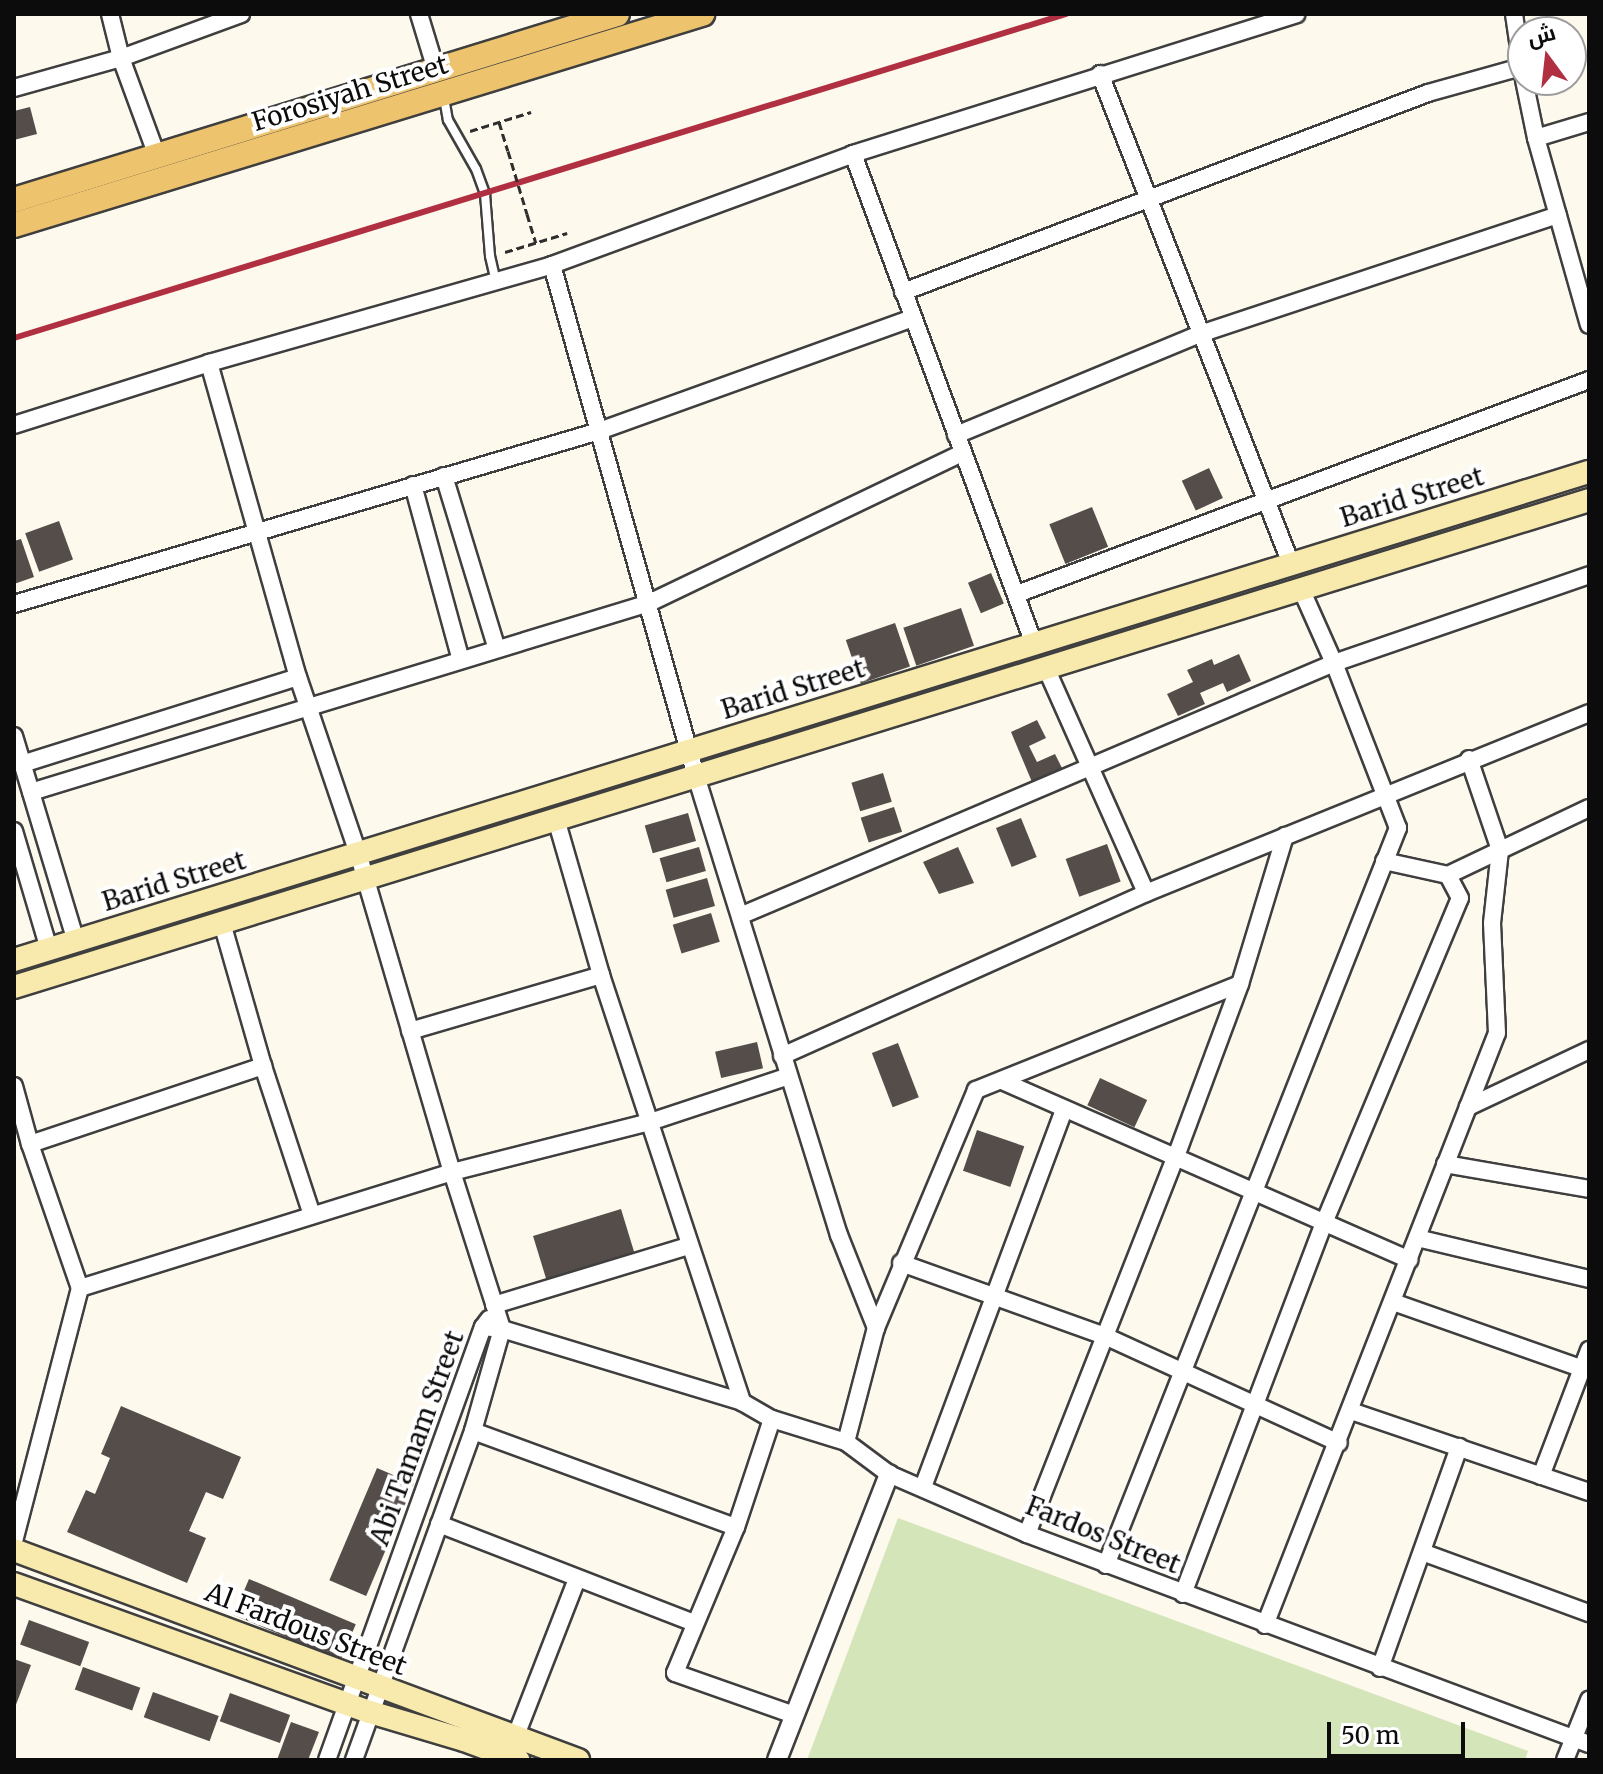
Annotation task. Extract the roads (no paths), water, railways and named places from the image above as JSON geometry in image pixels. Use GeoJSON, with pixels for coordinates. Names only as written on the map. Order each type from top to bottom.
{"type":"FeatureCollection","features":[{"type":"Feature","properties":{"kind":"main road","name":"Forosiyah Street"},"geometry":{"type":"LineString","coordinates":[[14,225],[440,82],[617,14]]}},
{"type":"Feature","properties":{"kind":"main road","name":"Forosiyah Street"},"geometry":{"type":"LineString","coordinates":[[14,200],[157,156],[702,14]]}},
{"type":"Feature","properties":{"kind":"main road","name":"Barid Street"},"geometry":{"type":"LineString","coordinates":[[14,960],[1589,472]]}},
{"type":"Feature","properties":{"kind":"main road","name":"Barid Street"},"geometry":{"type":"LineString","coordinates":[[14,987],[1589,500]]}},
{"type":"Feature","properties":{"kind":"main road","name":"Al Fardous Street"},"geometry":{"type":"LineString","coordinates":[[14,1550],[357,1675],[517,1749]]}},
{"type":"Feature","properties":{"kind":"main road","name":"Al Fardous Street"},"geometry":{"type":"LineString","coordinates":[[14,1584],[370,1712],[517,1749],[578,1760]]}},
{"type":"Feature","properties":{"kind":"street"},"geometry":{"type":"LineString","coordinates":[[110,14],[121,58],[157,156]]}},
{"type":"Feature","properties":{"kind":"street"},"geometry":{"type":"LineString","coordinates":[[14,88],[121,58],[241,14]]}},
{"type":"Feature","properties":{"kind":"street"},"geometry":{"type":"LineString","coordinates":[[419,14],[440,82]]}},
{"type":"Feature","properties":{"kind":"street"},"geometry":{"type":"LineString","coordinates":[[14,425],[209,363],[552,265],[853,154],[1296,14]]}},
{"type":"Feature","properties":{"kind":"street"},"geometry":{"type":"LineString","coordinates":[[1100,74],[1146,200],[1291,564]]}},
{"type":"Feature","properties":{"kind":"street"},"geometry":{"type":"LineString","coordinates":[[903,292],[1428,93],[1507,77]]}},
{"type":"Feature","properties":{"kind":"street"},"geometry":{"type":"LineString","coordinates":[[1527,96],[1536,138],[1586,304],[1589,325]]}},
{"type":"Feature","properties":{"kind":"street"},"geometry":{"type":"LineString","coordinates":[[1536,138],[1589,122]]}},
{"type":"Feature","properties":{"kind":"street"},"geometry":{"type":"LineString","coordinates":[[853,154],[1034,644]]}},
{"type":"Feature","properties":{"kind":"street"},"geometry":{"type":"LineString","coordinates":[[956,435],[1200,334],[1558,215]]}},
{"type":"Feature","properties":{"kind":"street"},"geometry":{"type":"LineString","coordinates":[[552,265],[696,776],[839,1235],[876,1328]]}},
{"type":"Feature","properties":{"kind":"street"},"geometry":{"type":"LineString","coordinates":[[14,604],[599,431],[913,318]]}},
{"type":"Feature","properties":{"kind":"street"},"geometry":{"type":"LineString","coordinates":[[209,363],[298,677],[358,853],[494,1308],[688,1246]]}},
{"type":"Feature","properties":{"kind":"street"},"geometry":{"type":"LineString","coordinates":[[1017,594],[1589,380]]}},
{"type":"Feature","properties":{"kind":"street"},"geometry":{"type":"LineString","coordinates":[[31,792],[649,603],[962,453]]}},
{"type":"Feature","properties":{"kind":"street"},"geometry":{"type":"LineString","coordinates":[[444,476],[497,649]]}},
{"type":"Feature","properties":{"kind":"street"},"geometry":{"type":"LineString","coordinates":[[413,485],[461,660]]}},
{"type":"Feature","properties":{"kind":"street"},"geometry":{"type":"LineString","coordinates":[[740,916],[1334,663],[1589,575]]}},
{"type":"Feature","properties":{"kind":"street"},"geometry":{"type":"LineString","coordinates":[[1106,1565],[1398,828],[1334,663],[1301,589]]}},
{"type":"Feature","properties":{"kind":"street"},"geometry":{"type":"LineString","coordinates":[[1046,668],[1146,893]]}},
{"type":"Feature","properties":{"kind":"street"},"geometry":{"type":"LineString","coordinates":[[22,764],[298,677]]}},
{"type":"Feature","properties":{"kind":"street"},"geometry":{"type":"LineString","coordinates":[[782,1056],[1146,893],[1386,797],[1469,759],[1589,713]]}},
{"type":"Feature","properties":{"kind":"street"},"geometry":{"type":"LineString","coordinates":[[14,736],[76,941]]}},
{"type":"Feature","properties":{"kind":"street"},"geometry":{"type":"LineString","coordinates":[[1265,1625],[1339,1443],[1497,1033],[1492,923],[1500,850],[1469,759]]}},
{"type":"Feature","properties":{"kind":"street"},"geometry":{"type":"LineString","coordinates":[[1384,861],[1448,875],[1589,808]]}},
{"type":"Feature","properties":{"kind":"street"},"geometry":{"type":"LineString","coordinates":[[556,819],[601,975],[742,1402]]}},
{"type":"Feature","properties":{"kind":"street"},"geometry":{"type":"LineString","coordinates":[[14,831],[49,949]]}},
{"type":"Feature","properties":{"kind":"street"},"geometry":{"type":"LineString","coordinates":[[1027,1534],[1175,1159],[1240,984],[1285,836]]}},
{"type":"Feature","properties":{"kind":"street"},"geometry":{"type":"LineString","coordinates":[[1183,1594],[1324,1223],[1460,898],[1448,875]]}},
{"type":"Feature","properties":{"kind":"street"},"geometry":{"type":"LineString","coordinates":[[222,923],[263,1066],[312,1215]]}},
{"type":"Feature","properties":{"kind":"street"},"geometry":{"type":"LineString","coordinates":[[410,1031],[601,975]]}},
{"type":"Feature","properties":{"kind":"street"},"geometry":{"type":"LineString","coordinates":[[846,1442],[876,1328],[976,1090],[1240,984]]}},
{"type":"Feature","properties":{"kind":"street"},"geometry":{"type":"LineString","coordinates":[[1468,1107],[1589,1050]]}},
{"type":"Feature","properties":{"kind":"street"},"geometry":{"type":"LineString","coordinates":[[30,1144],[263,1066]]}},
{"type":"Feature","properties":{"kind":"street"},"geometry":{"type":"LineString","coordinates":[[80,1288],[452,1172],[650,1122],[789,1076]]}},
{"type":"Feature","properties":{"kind":"street"},"geometry":{"type":"LineString","coordinates":[[1002,1081],[1409,1260]]}},
{"type":"Feature","properties":{"kind":"street"},"geometry":{"type":"LineString","coordinates":[[14,1086],[30,1144],[80,1288],[14,1541]]}},
{"type":"Feature","properties":{"kind":"street"},"geometry":{"type":"LineString","coordinates":[[923,1487],[1064,1109]]}},
{"type":"Feature","properties":{"kind":"street"},"geometry":{"type":"LineString","coordinates":[[1445,1164],[1589,1189]]}},
{"type":"Feature","properties":{"kind":"street"},"geometry":{"type":"LineString","coordinates":[[1417,1238],[1589,1279]]}},
{"type":"Feature","properties":{"kind":"street"},"geometry":{"type":"LineString","coordinates":[[901,1263],[1105,1336],[1183,1369],[1255,1406],[1339,1443]]}},
{"type":"Feature","properties":{"kind":"street"},"geometry":{"type":"LineString","coordinates":[[1393,1302],[1583,1369]]}},
{"type":"Feature","properties":{"kind":"street","name":"Abi Tamam Street"},"geometry":{"type":"LineString","coordinates":[[327,1760],[483,1327],[494,1308]]}},
{"type":"Feature","properties":{"kind":"street","name":"Abi Tamam Street"},"geometry":{"type":"LineString","coordinates":[[354,1760],[473,1431],[502,1329],[494,1308]]}},
{"type":"Feature","properties":{"kind":"street","name":"Fardos Street"},"geometry":{"type":"LineString","coordinates":[[483,1327],[502,1329],[742,1402],[772,1419],[846,1442],[889,1474],[1027,1534],[1581,1742]]}},
{"type":"Feature","properties":{"kind":"street"},"geometry":{"type":"LineString","coordinates":[[1541,1476],[1589,1350]]}},
{"type":"Feature","properties":{"kind":"street"},"geometry":{"type":"LineString","coordinates":[[1351,1411],[1589,1492]]}},
{"type":"Feature","properties":{"kind":"street"},"geometry":{"type":"LineString","coordinates":[[772,1419],[736,1527],[675,1673],[794,1715]]}},
{"type":"Feature","properties":{"kind":"street"},"geometry":{"type":"LineString","coordinates":[[473,1431],[736,1527]]}},
{"type":"Feature","properties":{"kind":"street"},"geometry":{"type":"LineString","coordinates":[[1380,1668],[1459,1447]]}},
{"type":"Feature","properties":{"kind":"street"},"geometry":{"type":"LineString","coordinates":[[777,1760],[889,1474]]}},
{"type":"Feature","properties":{"kind":"street"},"geometry":{"type":"LineString","coordinates":[[439,1524],[694,1623]]}},
{"type":"Feature","properties":{"kind":"street"},"geometry":{"type":"LineString","coordinates":[[1422,1552],[1589,1613]]}},
{"type":"Feature","properties":{"kind":"street"},"geometry":{"type":"LineString","coordinates":[[517,1749],[577,1579]]}},
{"type":"Feature","properties":{"kind":"street"},"geometry":{"type":"LineString","coordinates":[[1565,1760],[1581,1742],[1589,1700]]}},
{"type":"Feature","properties":{"kind":"lane"},"geometry":{"type":"LineString","coordinates":[[440,82],[448,120],[476,169],[485,194],[490,256],[496,281]]}},
{"type":"Feature","properties":{"kind":"railway"},"geometry":{"type":"LineString","coordinates":[[14,338],[1066,14]]}}]}
